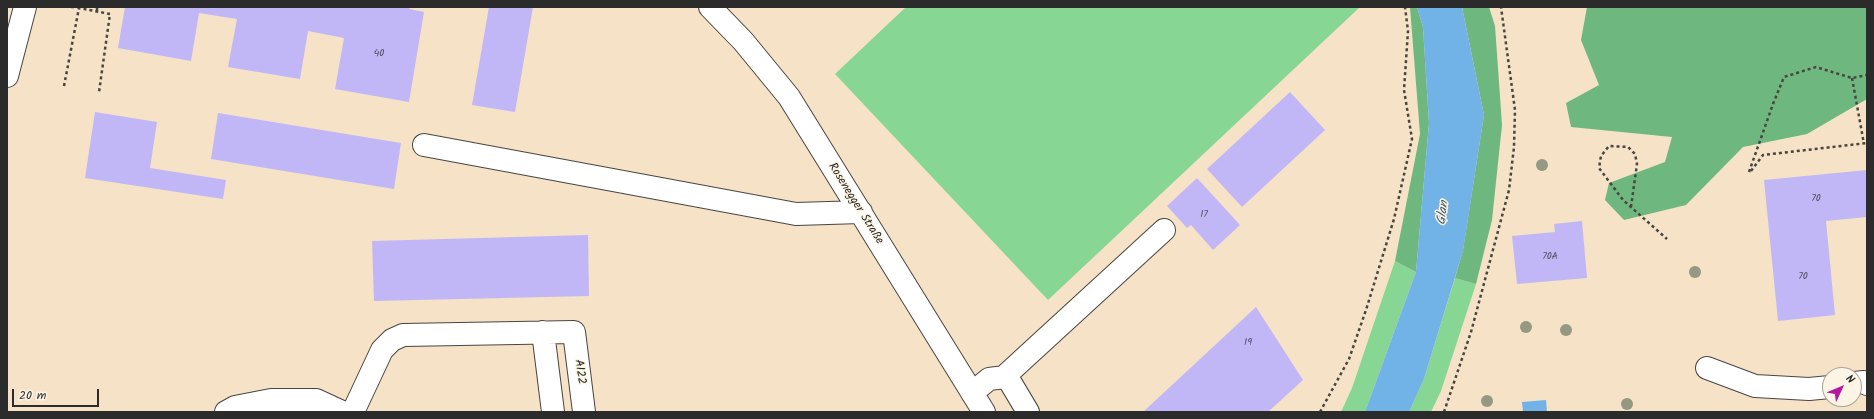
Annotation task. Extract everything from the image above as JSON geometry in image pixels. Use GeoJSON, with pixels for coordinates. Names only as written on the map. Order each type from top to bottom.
{"type":"FeatureCollection","features":[{"type":"Feature","properties":{"kind":"street"},"geometry":{"type":"LineString","coordinates":[[7,76],[25,7]]}},
{"type":"Feature","properties":{"kind":"street","name":"Rosenegger Straße"},"geometry":{"type":"LineString","coordinates":[[710,7],[743,40],[789,97],[984,412]]}},
{"type":"Feature","properties":{"kind":"street"},"geometry":{"type":"LineString","coordinates":[[424,145],[796,214],[861,212]]}},
{"type":"Feature","properties":{"kind":"street"},"geometry":{"type":"LineString","coordinates":[[1028,412],[1006,376],[1164,230]]}},
{"type":"Feature","properties":{"kind":"street"},"geometry":{"type":"LineString","coordinates":[[353,412],[382,350],[392,340],[403,335],[543,332],[553,412]]}},
{"type":"Feature","properties":{"kind":"street","name":"A122"},"geometry":{"type":"LineString","coordinates":[[543,332],[574,332],[584,412]]}},
{"type":"Feature","properties":{"kind":"street"},"geometry":{"type":"LineString","coordinates":[[1707,368],[1755,386],[1810,389],[1822,387]]}},
{"type":"Feature","properties":{"kind":"street"},"geometry":{"type":"LineString","coordinates":[[972,393],[989,379],[1005,377]]}},
{"type":"Feature","properties":{"kind":"street"},"geometry":{"type":"LineString","coordinates":[[226,412],[234,406],[271,400],[316,400],[342,412]]}},
{"type":"Feature","properties":{"kind":"path"},"geometry":{"type":"LineString","coordinates":[[71,7],[110,14],[99,92]]}},
{"type":"Feature","properties":{"kind":"path"},"geometry":{"type":"LineString","coordinates":[[96,11],[97,7]]}},
{"type":"Feature","properties":{"kind":"path"},"geometry":{"type":"LineString","coordinates":[[1320,412],[1349,359],[1366,310],[1394,219],[1412,139],[1404,90],[1408,31],[1405,7]]}},
{"type":"Feature","properties":{"kind":"path"},"geometry":{"type":"LineString","coordinates":[[1444,412],[1471,332],[1510,190],[1514,147],[1515,110],[1501,7]]}},
{"type":"Feature","properties":{"kind":"path"},"geometry":{"type":"LineString","coordinates":[[64,86],[79,8]]}},
{"type":"Feature","properties":{"kind":"path"},"geometry":{"type":"LineString","coordinates":[[1852,78],[1865,144],[1763,155],[1749,172],[1784,77],[1816,67],[1852,78],[1867,75]]}},
{"type":"Feature","properties":{"kind":"path"},"geometry":{"type":"LineString","coordinates":[[1631,207],[1637,164],[1635,154],[1628,147],[1609,146],[1601,156],[1600,168],[1614,189],[1631,207],[1667,239]]}},
{"type":"Feature","properties":{"kind":"green space"},"geometry":{"type":"Polygon","coordinates":[[[906,7],[1360,7],[1048,300],[835,74],[906,7]]]}},
{"type":"Feature","properties":{"kind":"green space"},"geometry":{"type":"Polygon","coordinates":[[[1410,7],[1417,7],[1423,27],[1429,123],[1416,272],[1395,261],[1420,134],[1410,7]]]}},
{"type":"Feature","properties":{"kind":"green space"},"geometry":{"type":"Polygon","coordinates":[[[1462,7],[1489,7],[1495,26],[1502,125],[1492,220],[1476,284],[1455,278],[1463,250],[1484,115],[1462,7]]]}},
{"type":"Feature","properties":{"kind":"green space"},"geometry":{"type":"Polygon","coordinates":[[[1587,7],[1867,7],[1867,99],[1807,134],[1743,147],[1686,205],[1624,220],[1605,200],[1609,183],[1665,162],[1672,137],[1571,127],[1566,103],[1599,85],[1581,40],[1587,7]]]}},
{"type":"Feature","properties":{"kind":"green space"},"geometry":{"type":"Polygon","coordinates":[[[1395,261],[1416,272],[1365,412],[1341,412],[1352,388],[1395,261]]]}},
{"type":"Feature","properties":{"kind":"green space"},"geometry":{"type":"Polygon","coordinates":[[[1455,278],[1476,284],[1441,391],[1431,412],[1409,412],[1424,379],[1455,278]]]}},
{"type":"Feature","properties":{"kind":"water","name":"Glan"},"geometry":{"type":"Polygon","coordinates":[[[1417,7],[1462,7],[1484,115],[1463,251],[1424,379],[1409,412],[1365,412],[1416,272],[1429,123],[1423,27],[1417,7]]]}},
{"type":"Feature","properties":{"kind":"water"},"geometry":{"type":"Polygon","coordinates":[[[1546,400],[1547,412],[1523,412],[1522,402],[1546,400]]]}},
{"type":"Feature","properties":{"kind":"building"},"geometry":{"type":"Polygon","coordinates":[[[125,7],[410,7],[409,9],[424,12],[409,102],[335,89],[344,38],[308,31],[300,79],[228,67],[237,19],[199,13],[191,61],[118,48],[125,7]]]}},
{"type":"Feature","properties":{"kind":"building"},"geometry":{"type":"Polygon","coordinates":[[[489,7],[533,7],[515,112],[472,105],[489,7]]]}},
{"type":"Feature","properties":{"kind":"building"},"geometry":{"type":"Polygon","coordinates":[[[1290,92],[1325,130],[1242,207],[1207,169],[1290,92]]]}},
{"type":"Feature","properties":{"kind":"building"},"geometry":{"type":"Polygon","coordinates":[[[95,112],[157,122],[150,168],[226,180],[223,199],[85,178],[95,112]]]}},
{"type":"Feature","properties":{"kind":"building"},"geometry":{"type":"Polygon","coordinates":[[[218,113],[401,143],[394,189],[211,159],[218,113]]]}},
{"type":"Feature","properties":{"kind":"building"},"geometry":{"type":"Polygon","coordinates":[[[1867,170],[1867,217],[1826,221],[1835,315],[1778,321],[1764,180],[1867,170]]]}},
{"type":"Feature","properties":{"kind":"building"},"geometry":{"type":"Polygon","coordinates":[[[1197,178],[1240,225],[1213,250],[1191,225],[1187,228],[1167,206],[1197,178]]]}},
{"type":"Feature","properties":{"kind":"building"},"geometry":{"type":"Polygon","coordinates":[[[1582,221],[1587,278],[1517,284],[1512,236],[1555,232],[1554,224],[1582,221]]]}},
{"type":"Feature","properties":{"kind":"building"},"geometry":{"type":"Polygon","coordinates":[[[588,235],[589,296],[374,301],[372,241],[588,235]]]}},
{"type":"Feature","properties":{"kind":"building"},"geometry":{"type":"Polygon","coordinates":[[[1256,307],[1303,380],[1268,412],[1143,412],[1256,307]]]}}]}
